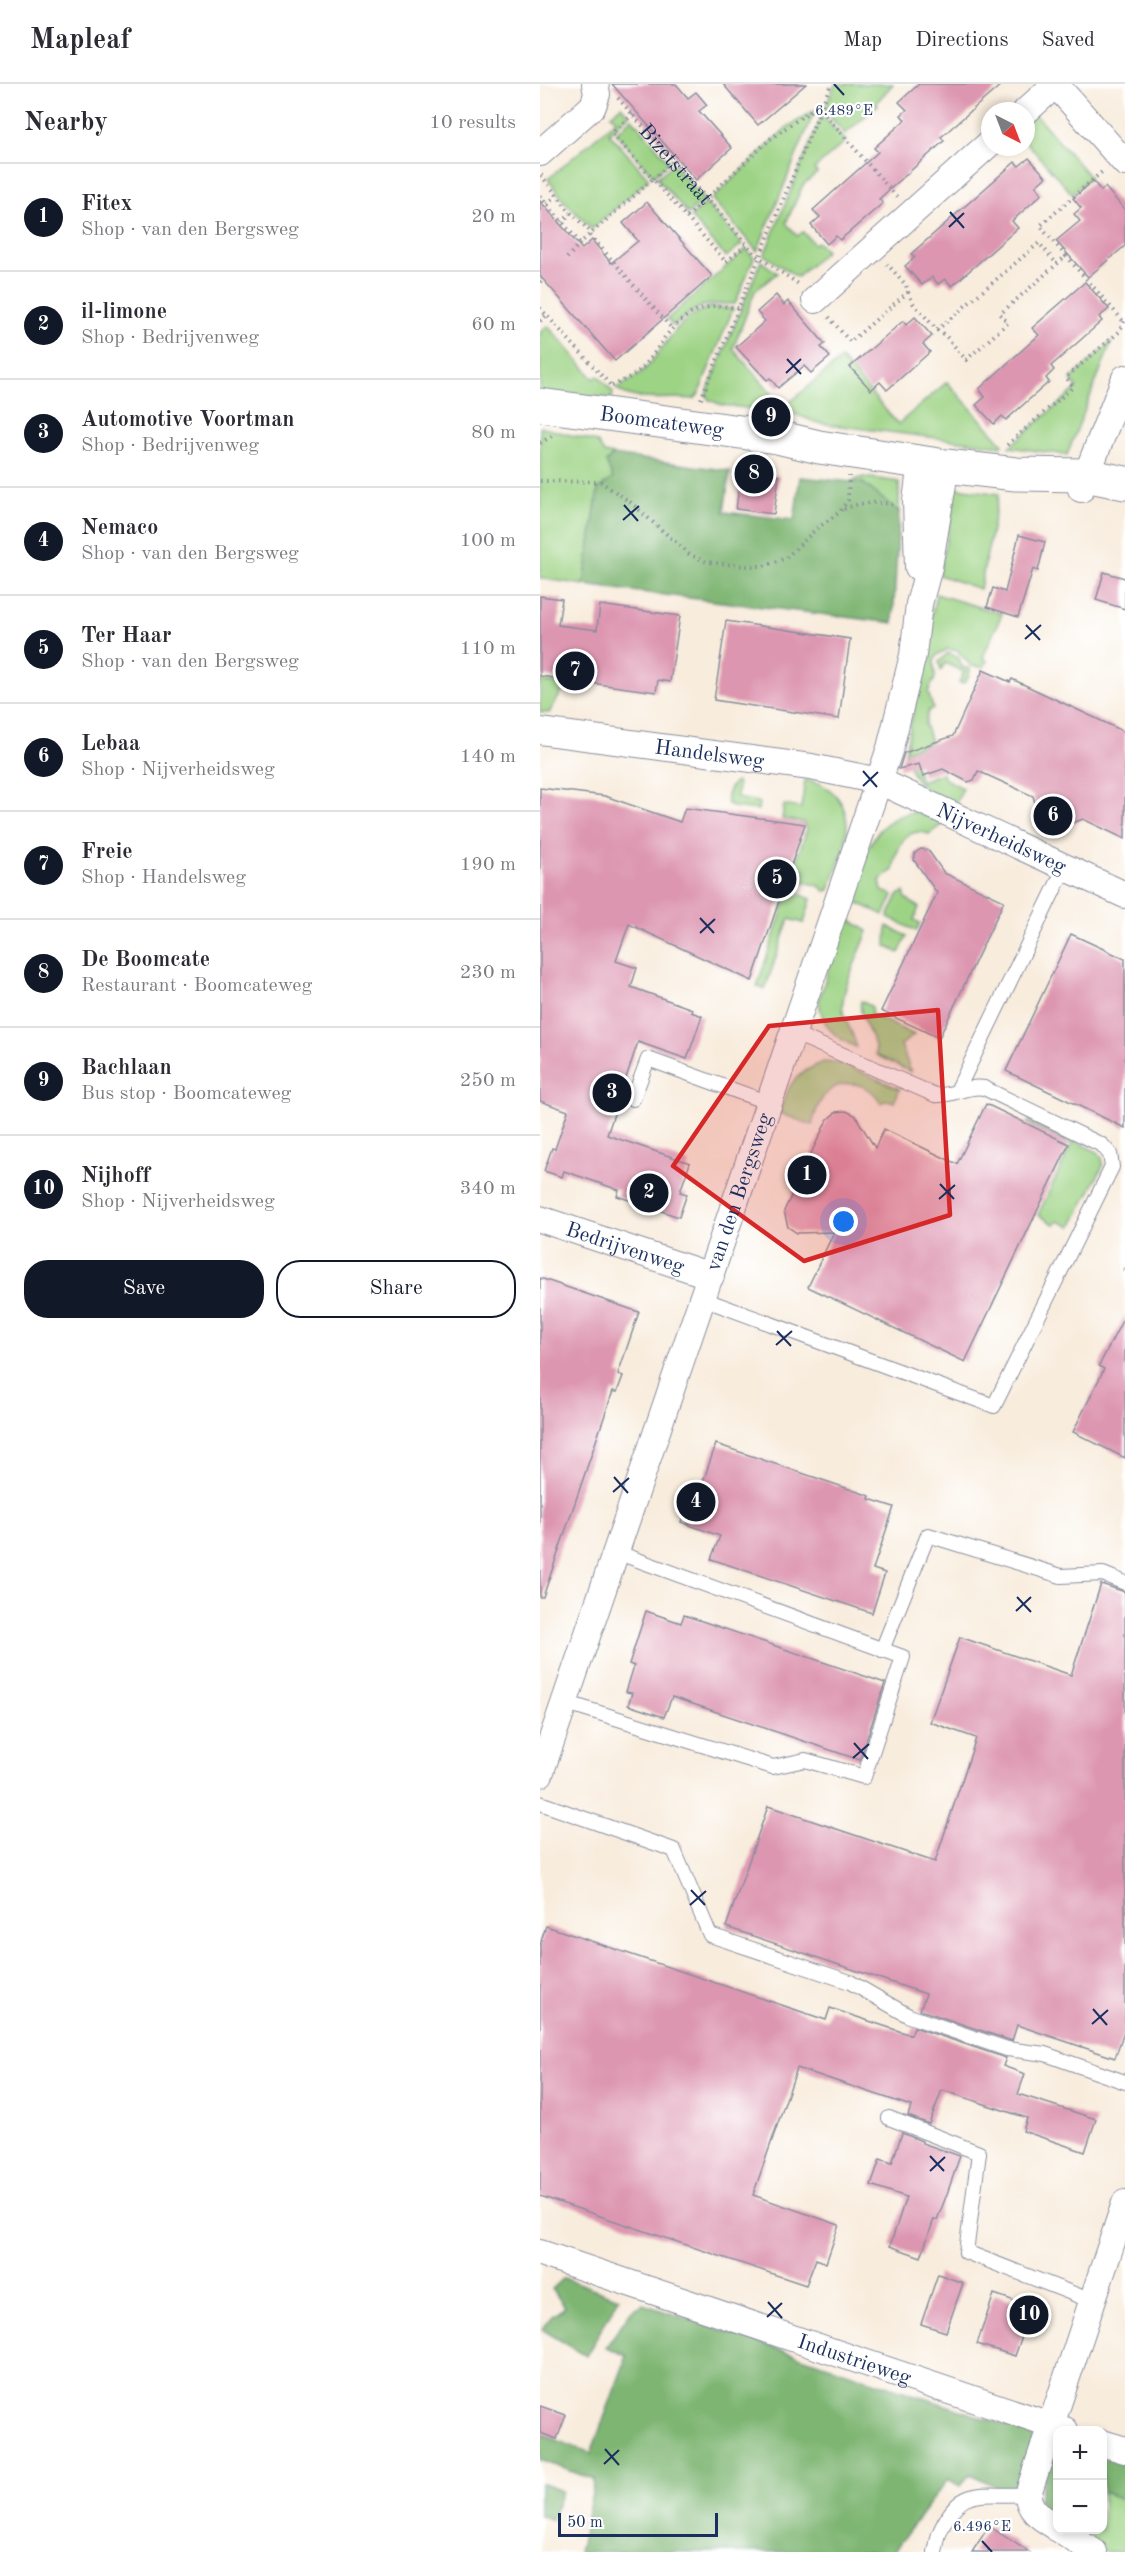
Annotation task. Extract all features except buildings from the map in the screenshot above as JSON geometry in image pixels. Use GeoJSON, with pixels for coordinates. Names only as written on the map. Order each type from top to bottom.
{"type":"FeatureCollection","features":[{"type":"Feature","properties":{"kind":"street"},"geometry":{"type":"LineString","coordinates":[[1035,103],[1056,84],[1122,160]]}},
{"type":"Feature","properties":{"kind":"street"},"geometry":{"type":"LineString","coordinates":[[540,153],[593,106],[597,94],[604,88]]}},
{"type":"Feature","properties":{"kind":"street"},"geometry":{"type":"LineString","coordinates":[[814,300],[981,151]]}},
{"type":"Feature","properties":{"kind":"street"},"geometry":{"type":"LineString","coordinates":[[1083,482],[1125,378]]}},
{"type":"Feature","properties":{"kind":"street","name":"Boomcateweg"},"geometry":{"type":"LineString","coordinates":[[540,405],[777,437],[819,447],[933,464],[1011,460],[1083,482],[1125,502]]}},
{"type":"Feature","properties":{"kind":"street","name":"Boomcateweg"},"geometry":{"type":"LineString","coordinates":[[540,416],[585,429],[727,448],[819,447]]}},
{"type":"Feature","properties":{"kind":"street","name":"van den Bergsweg"},"geometry":{"type":"LineString","coordinates":[[919,604],[916,501],[933,464]]}},
{"type":"Feature","properties":{"kind":"street","name":"van den Bergsweg"},"geometry":{"type":"LineString","coordinates":[[540,1774],[553,1715],[616,1552],[895,733],[913,656],[919,604],[929,567],[933,464]]}},
{"type":"Feature","properties":{"kind":"street","name":"Boomcateweg"},"geometry":{"type":"LineString","coordinates":[[1083,482],[1125,483]]}},
{"type":"Feature","properties":{"kind":"street","name":"Handelsweg"},"geometry":{"type":"LineString","coordinates":[[540,731],[811,767],[879,781]]}},
{"type":"Feature","properties":{"kind":"street","name":"Nijverheidsweg"},"geometry":{"type":"LineString","coordinates":[[879,781],[1125,894]]}},
{"type":"Feature","properties":{"kind":"street","name":"Bedrijvenweg"},"geometry":{"type":"LineString","coordinates":[[540,1219],[707,1288]]}},
{"type":"Feature","properties":{"kind":"street"},"geometry":{"type":"LineString","coordinates":[[1059,2426],[1092,2301],[1125,2203]]}},
{"type":"Feature","properties":{"kind":"street","name":"Industrieweg"},"geometry":{"type":"LineString","coordinates":[[540,2253],[1053,2426]]}},
{"type":"Feature","properties":{"kind":"street"},"geometry":{"type":"LineString","coordinates":[[1053,2439],[1028,2493],[1028,2499],[1034,2511],[1053,2525]]}},
{"type":"Feature","properties":{"kind":"street"},"geometry":{"type":"LineString","coordinates":[[1107,2445],[1125,2451]]}},
{"type":"Feature","properties":{"kind":"street"},"geometry":{"type":"LineString","coordinates":[[1066,2534],[1094,2552]]}},
{"type":"Feature","properties":{"kind":"lane"},"geometry":{"type":"LineString","coordinates":[[957,1091],[1065,867]]}},
{"type":"Feature","properties":{"kind":"lane"},"geometry":{"type":"LineString","coordinates":[[707,1288],[994,1406],[1109,1173],[1112,1160],[1108,1149],[1102,1144],[984,1088],[969,1087],[942,1096],[928,1093],[794,1033]]}},
{"type":"Feature","properties":{"kind":"lane"},"geometry":{"type":"LineString","coordinates":[[633,1099],[648,1059],[769,1103]]}},
{"type":"Feature","properties":{"kind":"lane"},"geometry":{"type":"LineString","coordinates":[[882,1650],[928,1535],[1061,1576],[1103,1574],[1125,1583]]}},
{"type":"Feature","properties":{"kind":"lane"},"geometry":{"type":"LineString","coordinates":[[553,1715],[773,1767],[805,1760],[864,1777],[903,1657],[616,1552]]}},
{"type":"Feature","properties":{"kind":"lane"},"geometry":{"type":"LineString","coordinates":[[540,1803],[674,1850],[710,1935],[850,1982],[909,2016],[1007,2049],[1045,2054],[1125,2082]]}},
{"type":"Feature","properties":{"kind":"lane"},"geometry":{"type":"LineString","coordinates":[[889,2118],[979,2153],[966,2252],[1092,2301]]}},
{"type":"Feature","properties":{"kind":"lane"},"geometry":{"type":"LineString","coordinates":[[935,2552],[940,2533],[958,2503],[965,2498],[972,2495],[1003,2496],[1028,2493]]}},
{"type":"Feature","properties":{"kind":"path"},"geometry":{"type":"LineString","coordinates":[[700,402],[831,84]]}},
{"type":"Feature","properties":{"kind":"path","name":"Bizetstraat"},"geometry":{"type":"LineString","coordinates":[[604,88],[633,114],[746,245],[758,257],[795,280],[850,342],[908,292]]}},
{"type":"Feature","properties":{"kind":"path"},"geometry":{"type":"LineString","coordinates":[[687,217],[778,133],[823,102]]}},
{"type":"Feature","properties":{"kind":"path"},"geometry":{"type":"LineString","coordinates":[[820,110],[911,213]]}},
{"type":"Feature","properties":{"kind":"path"},"geometry":{"type":"LineString","coordinates":[[633,114],[612,133],[653,179],[673,161]]}},
{"type":"Feature","properties":{"kind":"path"},"geometry":{"type":"LineString","coordinates":[[1011,460],[1073,387],[1066,377],[1119,332],[1124,321],[1040,226],[1122,160]]}},
{"type":"Feature","properties":{"kind":"path"},"geometry":{"type":"LineString","coordinates":[[540,174],[556,196],[673,330]]}},
{"type":"Feature","properties":{"kind":"path","name":"Bizetstraat"},"geometry":{"type":"LineString","coordinates":[[567,258],[580,243],[653,179],[726,262],[746,245]]}},
{"type":"Feature","properties":{"kind":"path"},"geometry":{"type":"LineString","coordinates":[[540,196],[580,243]]}},
{"type":"Feature","properties":{"kind":"path"},"geometry":{"type":"LineString","coordinates":[[547,204],[556,196]]}},
{"type":"Feature","properties":{"kind":"path"},"geometry":{"type":"LineString","coordinates":[[562,222],[571,213]]}},
{"type":"Feature","properties":{"kind":"path"},"geometry":{"type":"LineString","coordinates":[[937,330],[1039,243],[1057,264]]}},
{"type":"Feature","properties":{"kind":"path"},"geometry":{"type":"LineString","coordinates":[[874,247],[906,285],[913,303],[966,360],[1008,323],[1000,314],[1066,256]]}},
{"type":"Feature","properties":{"kind":"path"},"geometry":{"type":"LineString","coordinates":[[612,386],[631,378],[642,369],[673,330],[698,310],[708,305],[738,308]]}},
{"type":"Feature","properties":{"kind":"path","name":"Boomcateweg"},"geometry":{"type":"LineString","coordinates":[[540,308],[600,375]]}},
{"type":"Feature","properties":{"kind":"path"},"geometry":{"type":"LineString","coordinates":[[540,321],[547,315]]}},
{"type":"Feature","properties":{"kind":"path"},"geometry":{"type":"LineString","coordinates":[[843,509],[849,493],[849,475],[858,453]]}},
{"type":"Feature","properties":{"kind":"path"},"geometry":{"type":"LineString","coordinates":[[540,481],[601,482],[654,521],[690,555],[707,562],[723,564],[764,566],[776,563],[791,554],[816,529],[843,509],[858,504],[884,502],[895,505],[909,513],[916,526]]}},
{"type":"Feature","properties":{"kind":"highlighted area"},"geometry":{"type":"Polygon","coordinates":[[[938,1010],[950,1215],[804,1261],[673,1166],[769,1026],[938,1010]]]}},
{"type":"Feature","properties":{"kind":"green space"},"geometry":{"type":"Polygon","coordinates":[[[835,84],[893,84],[876,103],[878,105],[845,134],[824,110],[835,84]]]}},
{"type":"Feature","properties":{"kind":"green space"},"geometry":{"type":"Polygon","coordinates":[[[621,106],[629,115],[609,133],[649,179],[592,229],[565,202],[548,179],[616,120],[611,115],[621,106]]]}},
{"type":"Feature","properties":{"kind":"green space"},"geometry":{"type":"Polygon","coordinates":[[[815,110],[757,251],[712,199],[786,128],[815,110]]]}},
{"type":"Feature","properties":{"kind":"green space"},"geometry":{"type":"Polygon","coordinates":[[[1035,114],[1090,177],[1072,194],[1035,152],[1035,114]]]}},
{"type":"Feature","properties":{"kind":"green space"},"geometry":{"type":"Polygon","coordinates":[[[822,115],[846,141],[814,169],[817,173],[803,185],[786,223],[797,236],[803,232],[814,244],[817,242],[826,251],[797,277],[764,255],[822,115]]]}},
{"type":"Feature","properties":{"kind":"green space"},"geometry":{"type":"Polygon","coordinates":[[[632,118],[669,162],[653,176],[616,133],[632,118]]]}},
{"type":"Feature","properties":{"kind":"green space"},"geometry":{"type":"Polygon","coordinates":[[[673,164],[704,200],[688,214],[657,178],[673,164]]]}},
{"type":"Feature","properties":{"kind":"green space"},"geometry":{"type":"Polygon","coordinates":[[[706,203],[742,244],[726,257],[691,217],[706,203]]]}},
{"type":"Feature","properties":{"kind":"green space"},"geometry":{"type":"Polygon","coordinates":[[[746,249],[754,258],[735,304],[701,307],[673,326],[667,319],[746,249]]]}},
{"type":"Feature","properties":{"kind":"green space"},"geometry":{"type":"Polygon","coordinates":[[[761,261],[777,273],[755,291],[733,349],[784,407],[841,359],[898,424],[947,382],[1003,444],[1000,446],[818,423],[795,414],[722,405],[709,400],[706,395],[761,261]]]}},
{"type":"Feature","properties":{"kind":"green space"},"geometry":{"type":"Polygon","coordinates":[[[711,307],[733,309],[698,395],[694,399],[642,398],[623,393],[616,388],[644,370],[681,324],[711,307]]]}},
{"type":"Feature","properties":{"kind":"green space"},"geometry":{"type":"Polygon","coordinates":[[[548,326],[594,379],[598,376],[613,392],[612,398],[540,396],[540,332],[548,326]]]}},
{"type":"Feature","properties":{"kind":"green space"},"geometry":{"type":"Polygon","coordinates":[[[1112,341],[1067,455],[1009,447],[1077,388],[1071,379],[1112,341]]]}},
{"type":"Feature","properties":{"kind":"green space"},"geometry":{"type":"Polygon","coordinates":[[[540,427],[597,442],[604,453],[613,455],[606,462],[613,478],[598,489],[584,585],[540,578],[540,427]]]}},
{"type":"Feature","properties":{"kind":"green space"},"geometry":{"type":"Polygon","coordinates":[[[613,455],[730,471],[724,512],[794,520],[800,477],[863,483],[899,512],[893,623],[584,585],[598,489],[613,478],[606,462],[613,455]]]}},
{"type":"Feature","properties":{"kind":"green space"},"geometry":{"type":"Polygon","coordinates":[[[863,477],[899,482],[899,512],[863,483],[849,482],[863,477]]]}},
{"type":"Feature","properties":{"kind":"green space"},"geometry":{"type":"Polygon","coordinates":[[[957,488],[999,494],[980,589],[939,575],[957,488]]]}},
{"type":"Feature","properties":{"kind":"green space"},"geometry":{"type":"Polygon","coordinates":[[[936,594],[1002,614],[983,657],[987,661],[984,667],[971,666],[958,651],[948,649],[937,655],[934,661],[935,678],[928,692],[933,708],[928,711],[925,724],[931,742],[909,750],[921,781],[942,773],[945,779],[963,788],[955,805],[922,786],[912,773],[905,753],[936,594]]]}},
{"type":"Feature","properties":{"kind":"green space"},"geometry":{"type":"Polygon","coordinates":[[[948,653],[959,658],[962,667],[970,669],[969,676],[964,683],[959,683],[964,672],[945,663],[941,670],[939,662],[948,653]]]}},
{"type":"Feature","properties":{"kind":"green space"},"geometry":{"type":"Polygon","coordinates":[[[540,681],[566,685],[549,713],[540,712],[540,681]]]}},
{"type":"Feature","properties":{"kind":"green space"},"geometry":{"type":"Polygon","coordinates":[[[805,780],[823,786],[834,793],[843,808],[846,819],[847,831],[842,855],[829,890],[825,891],[819,886],[805,882],[803,880],[805,871],[794,867],[807,829],[803,822],[782,819],[784,805],[801,808],[805,780]]]}},
{"type":"Feature","properties":{"kind":"green space"},"geometry":{"type":"Polygon","coordinates":[[[736,782],[738,784],[737,798],[759,802],[758,810],[734,807],[727,803],[728,791],[736,782]]]}},
{"type":"Feature","properties":{"kind":"green space"},"geometry":{"type":"Polygon","coordinates":[[[916,812],[944,823],[929,834],[921,832],[908,836],[899,847],[893,870],[880,880],[882,891],[893,895],[884,915],[851,900],[865,857],[878,832],[900,816],[916,812]]]}},
{"type":"Feature","properties":{"kind":"green space"},"geometry":{"type":"Polygon","coordinates":[[[904,892],[906,899],[919,907],[914,920],[920,923],[916,931],[888,917],[898,895],[904,892]]]}},
{"type":"Feature","properties":{"kind":"green space"},"geometry":{"type":"Polygon","coordinates":[[[799,894],[811,899],[804,923],[789,919],[765,989],[757,986],[786,899],[799,894]]]}},
{"type":"Feature","properties":{"kind":"green space"},"geometry":{"type":"Polygon","coordinates":[[[845,917],[868,931],[844,994],[844,1017],[856,1047],[830,1030],[820,1009],[819,1000],[845,917]]]}},
{"type":"Feature","properties":{"kind":"green space"},"geometry":{"type":"Polygon","coordinates":[[[887,926],[907,936],[899,953],[886,946],[887,926]]]}},
{"type":"Feature","properties":{"kind":"green space"},"geometry":{"type":"Polygon","coordinates":[[[861,1001],[872,1007],[871,1014],[914,1035],[901,1045],[911,1072],[876,1055],[874,1041],[862,1015],[861,1001]]]}},
{"type":"Feature","properties":{"kind":"green space"},"geometry":{"type":"Polygon","coordinates":[[[824,1062],[843,1064],[900,1089],[894,1102],[887,1100],[881,1103],[876,1096],[863,1087],[855,1084],[839,1085],[825,1095],[812,1125],[779,1113],[794,1081],[805,1071],[824,1062]]]}},
{"type":"Feature","properties":{"kind":"green space"},"geometry":{"type":"Polygon","coordinates":[[[1029,1120],[1098,1152],[1102,1157],[1103,1166],[1071,1227],[1058,1221],[1054,1224],[1038,1215],[1072,1144],[1028,1123],[1029,1120]]]}},
{"type":"Feature","properties":{"kind":"green space"},"geometry":{"type":"Polygon","coordinates":[[[564,2278],[619,2298],[586,2356],[543,2330],[552,2316],[565,2307],[552,2289],[564,2278]]]}},
{"type":"Feature","properties":{"kind":"green space"},"geometry":{"type":"Polygon","coordinates":[[[643,2304],[1026,2432],[1032,2437],[1035,2446],[1020,2489],[1008,2492],[970,2474],[960,2486],[948,2479],[893,2552],[579,2552],[595,2480],[540,2460],[540,2434],[591,2453],[627,2356],[606,2347],[631,2311],[643,2304]]]}},
{"type":"Feature","properties":{"kind":"green space"},"geometry":{"type":"Polygon","coordinates":[[[1053,2451],[1053,2519],[1037,2506],[1053,2451]]]}},
{"type":"Feature","properties":{"kind":"green space"},"geometry":{"type":"Polygon","coordinates":[[[1107,2459],[1125,2465],[1125,2500],[1107,2493],[1107,2459]]]}},
{"type":"Feature","properties":{"kind":"green space"},"geometry":{"type":"Polygon","coordinates":[[[540,2483],[562,2491],[552,2520],[540,2515],[540,2483]]]}},
{"type":"Feature","properties":{"kind":"green space"},"geometry":{"type":"Polygon","coordinates":[[[1107,2493],[1125,2500],[1125,2552],[1106,2552],[1083,2534],[1107,2534],[1107,2493]]]}},
{"type":"Feature","properties":{"kind":"place","name":"Bachlaan"},"geometry":{"type":"Point","coordinates":[771,417]}},
{"type":"Feature","properties":{"kind":"place","name":"De Boomcate"},"geometry":{"type":"Point","coordinates":[754,474]}},
{"type":"Feature","properties":{"kind":"place","name":"Freie"},"geometry":{"type":"Point","coordinates":[575,671]}},
{"type":"Feature","properties":{"kind":"place","name":"Lebaa"},"geometry":{"type":"Point","coordinates":[1053,816]}},
{"type":"Feature","properties":{"kind":"place","name":"Ter Haar"},"geometry":{"type":"Point","coordinates":[777,879]}},
{"type":"Feature","properties":{"kind":"place","name":"Automotive Voortman"},"geometry":{"type":"Point","coordinates":[612,1093]}},
{"type":"Feature","properties":{"kind":"place","name":"Fitex"},"geometry":{"type":"Point","coordinates":[807,1175]}},
{"type":"Feature","properties":{"kind":"place","name":"il-limone"},"geometry":{"type":"Point","coordinates":[649,1193]}},
{"type":"Feature","properties":{"kind":"place","name":"Nemaco"},"geometry":{"type":"Point","coordinates":[696,1502]}},
{"type":"Feature","properties":{"kind":"place","name":"Nijhoff"},"geometry":{"type":"Point","coordinates":[1029,2315]}}]}
